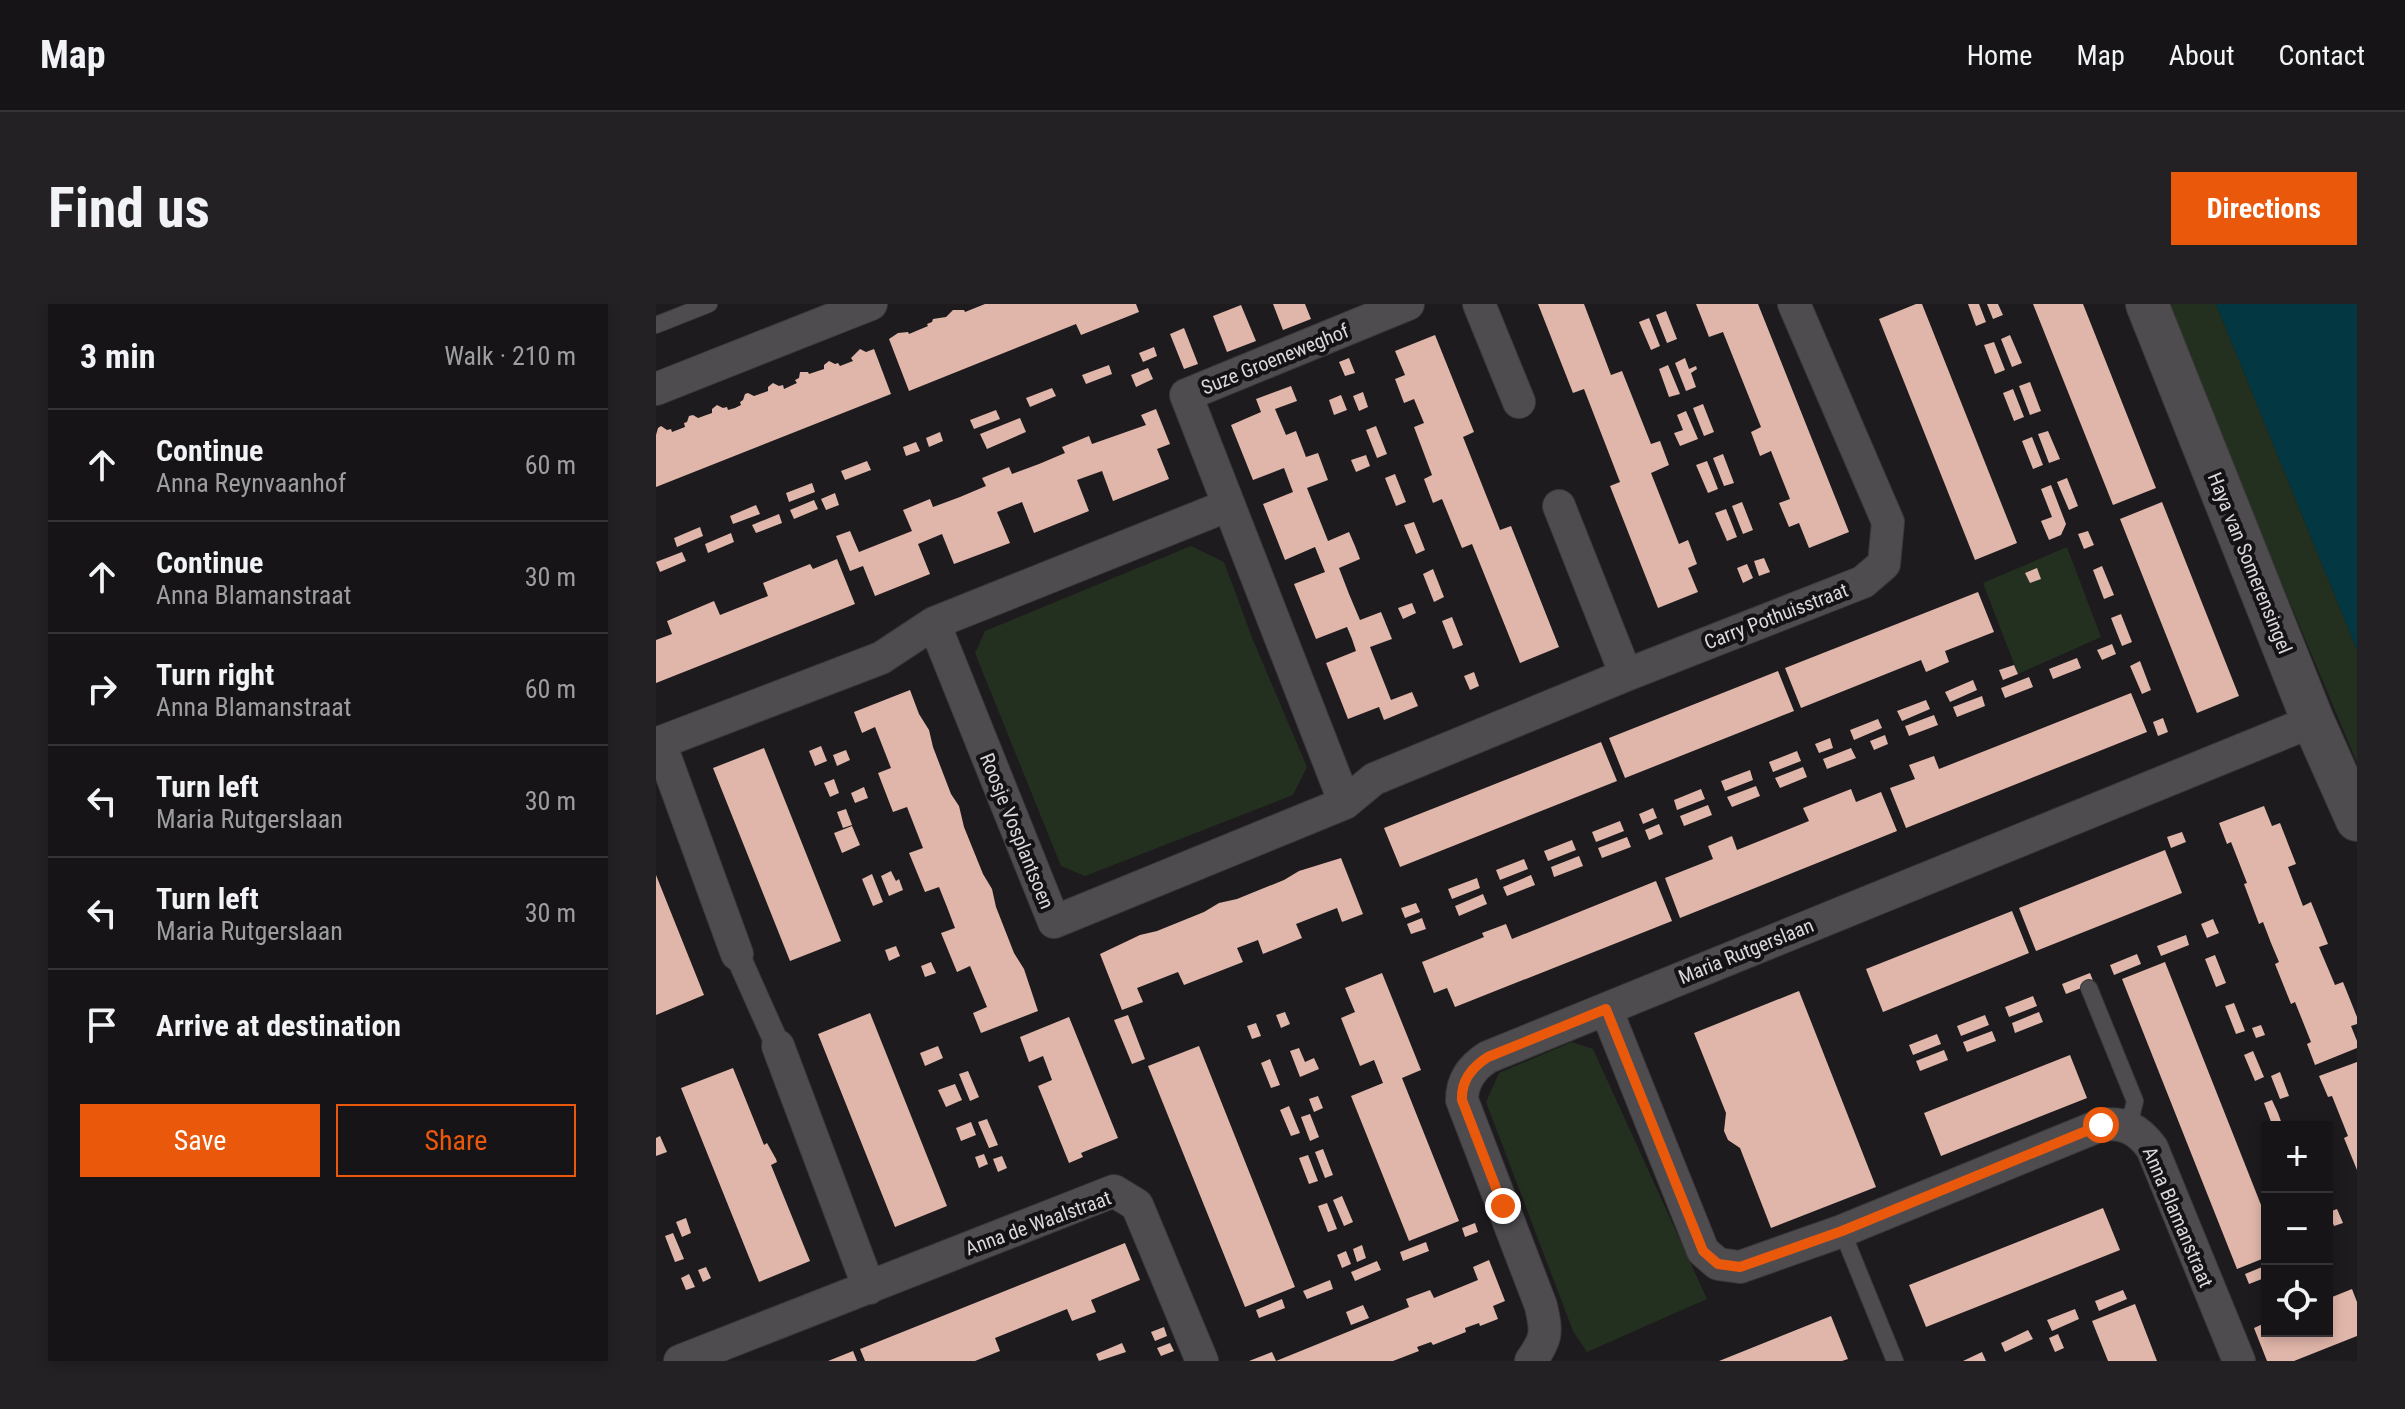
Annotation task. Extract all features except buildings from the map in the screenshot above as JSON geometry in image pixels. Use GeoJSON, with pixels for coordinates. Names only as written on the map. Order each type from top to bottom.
{"type":"FeatureCollection","features":[{"type":"Feature","properties":{"kind":"street"},"geometry":{"type":"LineString","coordinates":[[656,389],[871,304]]}},
{"type":"Feature","properties":{"kind":"street","name":"Suze Groeneweghof"},"geometry":{"type":"LineString","coordinates":[[1229,505],[1186,395],[1408,304]]}},
{"type":"Feature","properties":{"kind":"street"},"geometry":{"type":"LineString","coordinates":[[1479,304],[1519,402]]}},
{"type":"Feature","properties":{"kind":"street","name":"Carry Pothuisstraat"},"geometry":{"type":"LineString","coordinates":[[1345,803],[1374,779],[1863,582],[1884,564],[1888,522],[1794,304]]}},
{"type":"Feature","properties":{"kind":"street","name":"Haya van Somerensingel"},"geometry":{"type":"LineString","coordinates":[[2147,304],[2313,721],[2357,820]]}},
{"type":"Feature","properties":{"kind":"street"},"geometry":{"type":"LineString","coordinates":[[869,1288],[778,1046],[737,954],[658,744],[881,658],[934,623],[1229,505],[1345,803]]}},
{"type":"Feature","properties":{"kind":"street"},"geometry":{"type":"LineString","coordinates":[[1559,506],[1626,675]]}},
{"type":"Feature","properties":{"kind":"street","name":"Roosje Vosplantsoen"},"geometry":{"type":"LineString","coordinates":[[934,623],[1054,922],[1345,803]]}},
{"type":"Feature","properties":{"kind":"street","name":"Maria Rutgerslaan"},"geometry":{"type":"LineString","coordinates":[[1531,1361],[1541,1347],[1546,1328],[1541,1306],[1462,1100],[1462,1089],[1476,1064],[2313,721]]}},
{"type":"Feature","properties":{"kind":"street"},"geometry":{"type":"LineString","coordinates":[[1606,1009],[1703,1251],[1718,1264],[1740,1267],[1842,1231],[2101,1125],[2115,1123],[2129,1126]]}},
{"type":"Feature","properties":{"kind":"street","name":"Anna Blamanstraat"},"geometry":{"type":"LineString","coordinates":[[2129,1126],[2143,1136],[2152,1148],[2239,1361]]}},
{"type":"Feature","properties":{"kind":"street","name":"Anna de Waalstraat"},"geometry":{"type":"LineString","coordinates":[[680,1361],[1114,1191],[1137,1205],[1202,1361]]}},
{"type":"Feature","properties":{"kind":"lane"},"geometry":{"type":"LineString","coordinates":[[656,325],[709,304]]}},
{"type":"Feature","properties":{"kind":"lane","name":"Anna Blamanstraat"},"geometry":{"type":"LineString","coordinates":[[2089,988],[2135,1101],[2129,1126]]}},
{"type":"Feature","properties":{"kind":"lane"},"geometry":{"type":"LineString","coordinates":[[1842,1231],[1895,1361]]}},
{"type":"Feature","properties":{"kind":"green space"},"geometry":{"type":"Polygon","coordinates":[[[2165,304],[2216,304],[2357,650],[2357,763],[2165,304]]]}},
{"type":"Feature","properties":{"kind":"green space"},"geometry":{"type":"Polygon","coordinates":[[[1191,546],[1224,562],[1307,767],[1293,795],[1085,876],[1061,866],[975,653],[985,631],[1191,546]]]}},
{"type":"Feature","properties":{"kind":"green space"},"geometry":{"type":"Polygon","coordinates":[[[2067,547],[2101,637],[2018,674],[1983,583],[2067,547]]]}},
{"type":"Feature","properties":{"kind":"green space"},"geometry":{"type":"Polygon","coordinates":[[[1572,1042],[1593,1049],[1707,1299],[1587,1352],[1573,1331],[1486,1102],[1499,1073],[1572,1042]]]}},
{"type":"Feature","properties":{"kind":"water"},"geometry":{"type":"Polygon","coordinates":[[[2216,304],[2357,304],[2357,650],[2216,304]]]}},
{"type":"Feature","properties":{"kind":"route"},"geometry":{"type":"LineString","coordinates":[[1503,1206],[1462,1100],[1462,1089],[1467,1079],[1476,1064],[1488,1057],[1606,1009],[1703,1251],[1718,1264],[1740,1267],[1842,1231],[2101,1125]]}}]}
